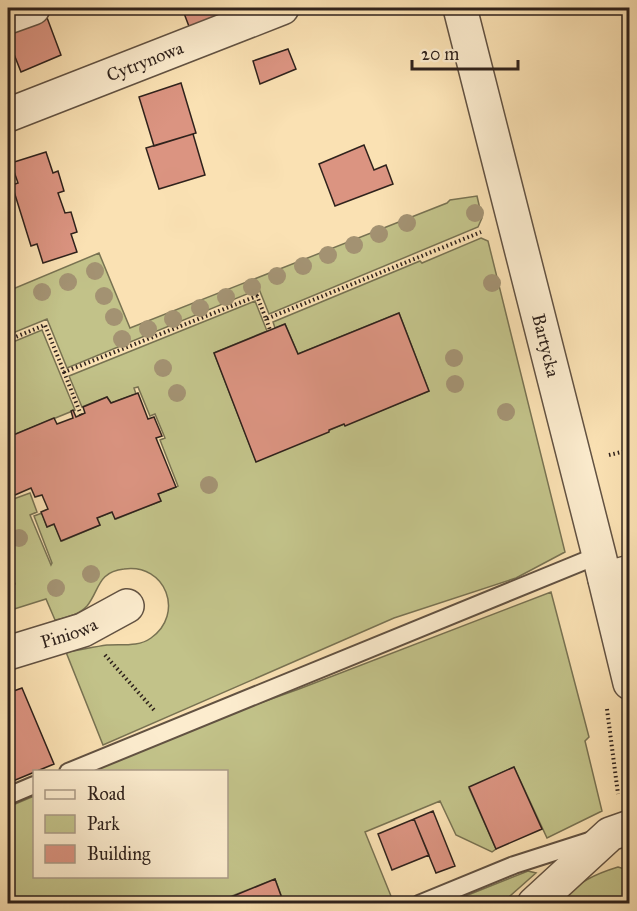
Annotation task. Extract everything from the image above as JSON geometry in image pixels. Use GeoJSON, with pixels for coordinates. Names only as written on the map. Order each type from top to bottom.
{"type":"FeatureCollection","features":[{"type":"Feature","properties":{"kind":"street"},"geometry":{"type":"LineString","coordinates":[[8,17],[33,8]]}},
{"type":"Feature","properties":{"kind":"street","name":"Cytrynowa"},"geometry":{"type":"LineString","coordinates":[[8,115],[282,8]]}},
{"type":"Feature","properties":{"kind":"street","name":"Bartycka"},"geometry":{"type":"LineString","coordinates":[[460,8],[611,569],[617,691]]}},
{"type":"Feature","properties":{"kind":"street","name":"Piniowa"},"geometry":{"type":"LineString","coordinates":[[8,653],[83,630],[127,606]]}},
{"type":"Feature","properties":{"kind":"street"},"geometry":{"type":"LineString","coordinates":[[534,903],[620,830]]}},
{"type":"Feature","properties":{"kind":"lane"},"geometry":{"type":"LineString","coordinates":[[71,770],[171,730],[611,569]]}},
{"type":"Feature","properties":{"kind":"lane"},"geometry":{"type":"LineString","coordinates":[[8,796],[33,785]]}},
{"type":"Feature","properties":{"kind":"lane"},"geometry":{"type":"LineString","coordinates":[[419,903],[514,865],[620,830]]}},
{"type":"Feature","properties":{"kind":"path"},"geometry":{"type":"LineString","coordinates":[[266,319],[490,229]]}},
{"type":"Feature","properties":{"kind":"path"},"geometry":{"type":"LineString","coordinates":[[64,372],[257,296],[270,330]]}},
{"type":"Feature","properties":{"kind":"path"},"geometry":{"type":"LineString","coordinates":[[8,340],[45,325],[81,415]]}},
{"type":"Feature","properties":{"kind":"path"},"geometry":{"type":"LineString","coordinates":[[83,630],[171,730]]}},
{"type":"Feature","properties":{"kind":"path"},"geometry":{"type":"LineString","coordinates":[[617,691],[610,721],[620,830]]}},
{"type":"Feature","properties":{"kind":"green space"},"geometry":{"type":"Polygon","coordinates":[[[477,196],[482,218],[478,227],[269,314],[259,289],[67,368],[47,319],[8,335],[8,291],[99,253],[130,328],[450,200],[477,196]]]}},
{"type":"Feature","properties":{"kind":"green space"},"geometry":{"type":"Polygon","coordinates":[[[481,238],[488,241],[565,552],[516,578],[394,618],[103,745],[66,652],[107,645],[135,644],[151,638],[161,628],[167,616],[166,592],[151,574],[139,569],[124,569],[115,571],[104,578],[87,606],[72,616],[55,620],[46,599],[8,611],[8,588],[15,584],[8,566],[8,511],[10,509],[8,501],[30,493],[37,512],[30,515],[51,565],[34,516],[42,513],[47,527],[54,524],[62,541],[100,525],[97,518],[112,512],[116,519],[161,501],[158,494],[178,486],[160,440],[165,438],[155,414],[150,416],[138,387],[134,388],[136,394],[111,403],[107,397],[82,407],[69,376],[255,301],[267,331],[214,353],[256,461],[429,391],[399,313],[298,354],[285,324],[275,328],[273,322],[481,238]]]}},
{"type":"Feature","properties":{"kind":"green space"},"geometry":{"type":"Polygon","coordinates":[[[42,330],[75,410],[11,436],[8,427],[8,344],[42,330]]]}},
{"type":"Feature","properties":{"kind":"green space"},"geometry":{"type":"Polygon","coordinates":[[[551,592],[589,737],[585,741],[602,811],[547,838],[514,767],[469,788],[496,849],[492,852],[456,835],[440,801],[365,832],[393,901],[388,903],[284,903],[275,879],[214,903],[8,904],[8,807],[33,796],[33,878],[228,878],[228,770],[94,770],[163,738],[299,689],[551,592]]]}},
{"type":"Feature","properties":{"kind":"green space"},"geometry":{"type":"Polygon","coordinates":[[[618,867],[628,870],[629,903],[564,903],[561,899],[588,879],[618,867]]]}},
{"type":"Feature","properties":{"kind":"green space"},"geometry":{"type":"Polygon","coordinates":[[[528,871],[536,873],[502,903],[448,903],[528,871]]]}},
{"type":"Feature","properties":{"kind":"building"},"geometry":{"type":"Polygon","coordinates":[[[182,8],[229,8],[231,13],[190,29],[182,8]]]}},
{"type":"Feature","properties":{"kind":"building"},"geometry":{"type":"Polygon","coordinates":[[[46,15],[61,55],[21,72],[8,39],[8,32],[46,15]]]}},
{"type":"Feature","properties":{"kind":"building"},"geometry":{"type":"Polygon","coordinates":[[[288,49],[296,69],[260,84],[253,61],[288,49]]]}},
{"type":"Feature","properties":{"kind":"building"},"geometry":{"type":"Polygon","coordinates":[[[181,83],[196,133],[154,146],[139,97],[181,83]]]}},
{"type":"Feature","properties":{"kind":"building"},"geometry":{"type":"Polygon","coordinates":[[[193,134],[205,175],[159,189],[146,148],[193,134]]]}},
{"type":"Feature","properties":{"kind":"building"},"geometry":{"type":"Polygon","coordinates":[[[364,145],[374,170],[386,165],[393,184],[335,206],[319,164],[364,145]]]}},
{"type":"Feature","properties":{"kind":"building"},"geometry":{"type":"Polygon","coordinates":[[[46,152],[53,173],[58,171],[64,191],[58,193],[65,213],[71,212],[77,232],[71,234],[77,252],[43,263],[37,244],[31,246],[12,185],[18,183],[11,163],[46,152]]]}},
{"type":"Feature","properties":{"kind":"building"},"geometry":{"type":"Polygon","coordinates":[[[399,313],[429,391],[345,426],[344,424],[329,430],[329,432],[256,462],[214,353],[285,324],[298,354],[399,313]]]}},
{"type":"Feature","properties":{"kind":"building"},"geometry":{"type":"Polygon","coordinates":[[[138,393],[148,419],[154,417],[162,436],[156,438],[176,487],[158,494],[161,501],[115,519],[112,512],[97,518],[100,525],[61,541],[54,524],[47,527],[41,512],[48,509],[42,495],[35,497],[31,488],[8,498],[8,427],[11,436],[54,418],[57,424],[73,418],[71,411],[73,410],[76,417],[85,413],[83,407],[107,397],[111,403],[138,393]]]}},
{"type":"Feature","properties":{"kind":"building"},"geometry":{"type":"Polygon","coordinates":[[[22,688],[54,764],[33,770],[33,773],[8,783],[8,693],[22,688]]]}},
{"type":"Feature","properties":{"kind":"building"},"geometry":{"type":"Polygon","coordinates":[[[514,767],[542,829],[496,849],[469,787],[514,767]]]}},
{"type":"Feature","properties":{"kind":"building"},"geometry":{"type":"Polygon","coordinates":[[[433,811],[455,866],[436,873],[414,819],[433,811]]]}},
{"type":"Feature","properties":{"kind":"building"},"geometry":{"type":"Polygon","coordinates":[[[414,819],[429,855],[392,870],[378,834],[414,819]]]}},
{"type":"Feature","properties":{"kind":"building"},"geometry":{"type":"Polygon","coordinates":[[[275,879],[284,904],[214,904],[275,879]]]}}]}
